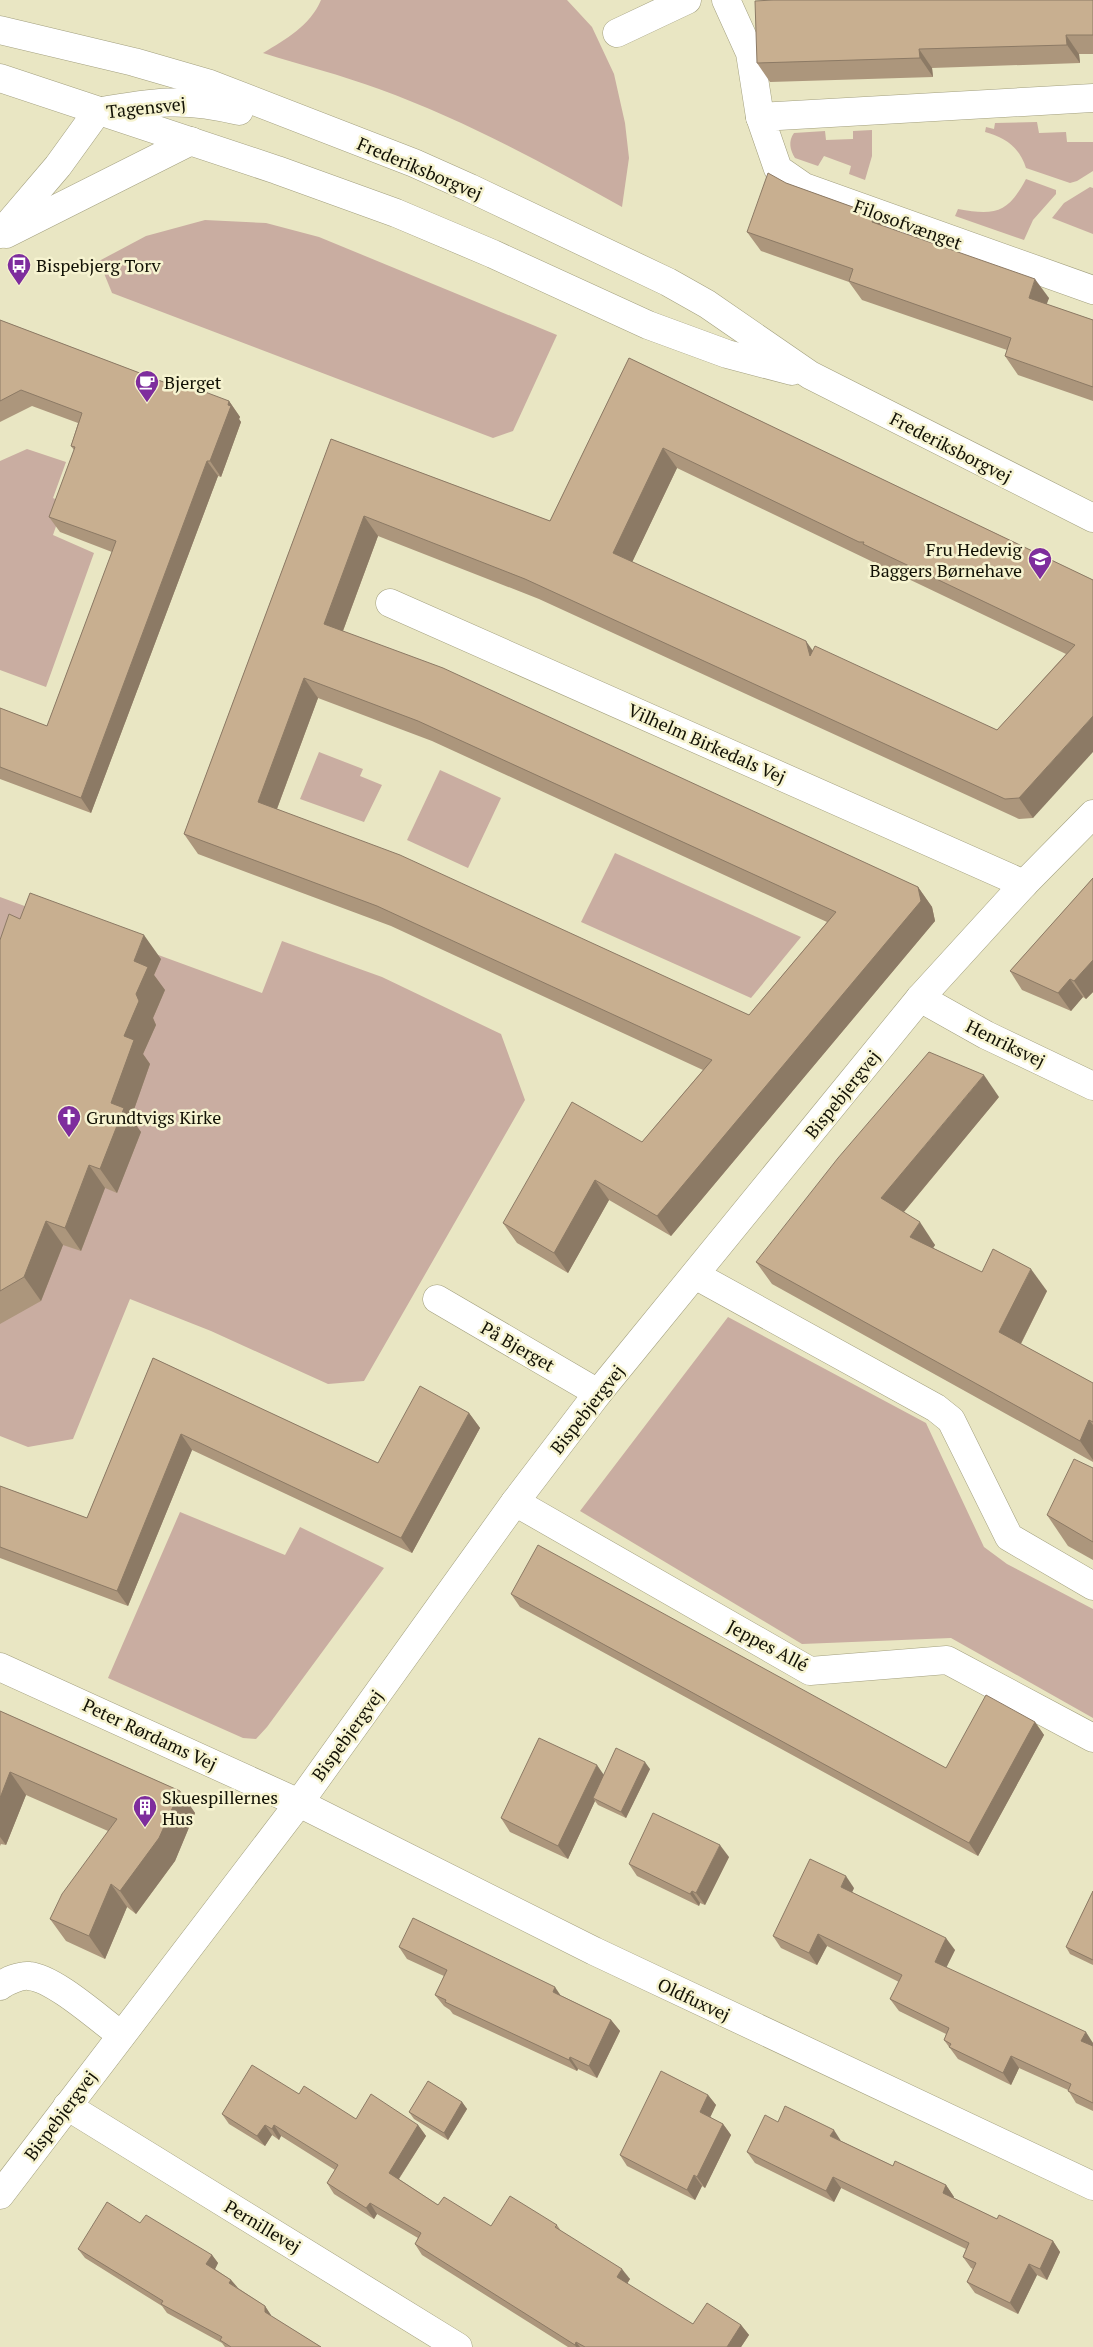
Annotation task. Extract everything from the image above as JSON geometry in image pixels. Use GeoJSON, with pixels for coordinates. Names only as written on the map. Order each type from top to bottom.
{"type":"FeatureCollection","features":[{"type":"Feature","properties":{"kind":"street"},"geometry":{"type":"LineString","coordinates":[[617,33],[687,0]]}},
{"type":"Feature","properties":{"kind":"street","name":"Filosofvænget"},"geometry":{"type":"LineString","coordinates":[[726,0],[750,53],[760,117],[778,169],[804,187],[1093,290]]}},
{"type":"Feature","properties":{"kind":"street","name":"Frederiksborgvej"},"geometry":{"type":"LineString","coordinates":[[0,30],[134,62],[210,84],[470,188],[668,282],[707,304],[810,375],[1093,518]]}},
{"type":"Feature","properties":{"kind":"street","name":"Frederiksborgvej"},"geometry":{"type":"LineString","coordinates":[[0,78],[396,213],[492,254],[648,325],[727,354],[810,375]]}},
{"type":"Feature","properties":{"kind":"street"},"geometry":{"type":"LineString","coordinates":[[760,117],[1093,98]]}},
{"type":"Feature","properties":{"kind":"street","name":"Tagensvej"},"geometry":{"type":"LineString","coordinates":[[0,235],[58,166],[97,112],[166,101],[206,102],[347,138]]}},
{"type":"Feature","properties":{"kind":"street","name":"Tagensvej"},"geometry":{"type":"LineString","coordinates":[[0,235],[191,142]]}},
{"type":"Feature","properties":{"kind":"street","name":"Vilhelm Birkedals Vej"},"geometry":{"type":"LineString","coordinates":[[390,603],[1024,884]]}},
{"type":"Feature","properties":{"kind":"street","name":"Bispebjergvej"},"geometry":{"type":"LineString","coordinates":[[0,2195],[120,2035],[299,1803],[515,1502],[598,1393],[920,998],[1024,884],[1093,814]]}},
{"type":"Feature","properties":{"kind":"street","name":"Henriksvej"},"geometry":{"type":"LineString","coordinates":[[920,998],[986,1035],[1093,1086]]}},
{"type":"Feature","properties":{"kind":"street"},"geometry":{"type":"LineString","coordinates":[[695,1275],[936,1408],[951,1420],[1009,1537],[1093,1586]]}},
{"type":"Feature","properties":{"kind":"street","name":"På Bjerget"},"geometry":{"type":"LineString","coordinates":[[438,1299],[598,1393]]}},
{"type":"Feature","properties":{"kind":"street","name":"Jeppes Allé"},"geometry":{"type":"LineString","coordinates":[[515,1502],[810,1671],[947,1660],[1093,1738]]}},
{"type":"Feature","properties":{"kind":"street","name":"Peter Rørdams Vej"},"geometry":{"type":"LineString","coordinates":[[0,1666],[299,1803]]}},
{"type":"Feature","properties":{"kind":"street","name":"Oldfuxvej"},"geometry":{"type":"LineString","coordinates":[[299,1803],[594,1951],[1093,2186]]}},
{"type":"Feature","properties":{"kind":"street"},"geometry":{"type":"LineString","coordinates":[[0,1986],[28,1976],[49,1982],[120,2035]]}},
{"type":"Feature","properties":{"kind":"street","name":"Pernillevej"},"geometry":{"type":"LineString","coordinates":[[67,2106],[458,2347]]}},
{"type":"Feature","properties":{"kind":"shaded area"},"geometry":{"type":"Polygon","coordinates":[[[321,0],[567,0],[592,27],[614,74],[625,123],[629,158],[622,207],[533,159],[442,114],[365,84],[263,53],[304,25],[321,0]]]}},
{"type":"Feature","properties":{"kind":"shaded area"},"geometry":{"type":"Polygon","coordinates":[[[1037,122],[1039,133],[1066,132],[1067,142],[1093,142],[1093,171],[1070,183],[1026,168],[1020,155],[1011,144],[985,132],[986,127],[994,129],[995,123],[1037,122]]]}},
{"type":"Feature","properties":{"kind":"shaded area"},"geometry":{"type":"Polygon","coordinates":[[[872,130],[872,156],[865,180],[849,174],[851,166],[824,156],[818,166],[795,158],[791,149],[790,142],[794,133],[825,131],[826,140],[853,139],[853,131],[872,130]]]}},
{"type":"Feature","properties":{"kind":"shaded area"},"geometry":{"type":"Polygon","coordinates":[[[1026,179],[1056,190],[1056,194],[1033,220],[1024,240],[955,216],[958,209],[991,212],[999,209],[1013,199],[1026,179]]]}},
{"type":"Feature","properties":{"kind":"shaded area"},"geometry":{"type":"Polygon","coordinates":[[[1090,187],[1093,188],[1093,234],[1052,218],[1064,203],[1090,187]]]}},
{"type":"Feature","properties":{"kind":"shaded area"},"geometry":{"type":"Polygon","coordinates":[[[205,220],[266,223],[319,237],[557,335],[513,431],[493,438],[112,293],[99,261],[146,236],[205,220]]]}},
{"type":"Feature","properties":{"kind":"shaded area"},"geometry":{"type":"Polygon","coordinates":[[[27,449],[66,462],[53,498],[64,503],[53,535],[94,553],[46,687],[0,670],[0,461],[27,449]]]}},
{"type":"Feature","properties":{"kind":"shaded area"},"geometry":{"type":"Polygon","coordinates":[[[319,752],[363,769],[360,776],[382,785],[364,822],[300,799],[319,752]]]}},
{"type":"Feature","properties":{"kind":"shaded area"},"geometry":{"type":"Polygon","coordinates":[[[440,770],[501,798],[468,868],[407,840],[440,770]]]}},
{"type":"Feature","properties":{"kind":"shaded area"},"geometry":{"type":"Polygon","coordinates":[[[615,853],[801,937],[751,998],[581,922],[615,853]]]}},
{"type":"Feature","properties":{"kind":"shaded area"},"geometry":{"type":"Polygon","coordinates":[[[0,897],[262,993],[282,941],[382,977],[501,1034],[525,1100],[364,1381],[328,1384],[211,1331],[130,1299],[73,1439],[28,1447],[0,1436],[0,897]]]}},
{"type":"Feature","properties":{"kind":"shaded area"},"geometry":{"type":"Polygon","coordinates":[[[728,1317],[926,1423],[984,1547],[1007,1564],[1093,1609],[1093,1718],[951,1638],[802,1644],[580,1511],[728,1317]]]}},
{"type":"Feature","properties":{"kind":"shaded area"},"geometry":{"type":"Polygon","coordinates":[[[180,1512],[285,1555],[300,1527],[384,1568],[267,1727],[256,1739],[243,1738],[108,1678],[180,1512]]]}},
{"type":"Feature","properties":{"kind":"building"},"geometry":{"type":"Polygon","coordinates":[[[1093,0],[1093,35],[1066,35],[1067,45],[919,49],[920,58],[757,63],[755,1],[1093,0]]]}},
{"type":"Feature","properties":{"kind":"building"},"geometry":{"type":"Polygon","coordinates":[[[768,173],[786,183],[875,215],[872,222],[1035,279],[1029,298],[1093,320],[1093,387],[1005,356],[1011,338],[849,281],[853,269],[747,232],[768,173]]]}},
{"type":"Feature","properties":{"kind":"building"},"geometry":{"type":"Polygon","coordinates":[[[0,320],[174,386],[176,381],[229,401],[228,405],[231,406],[210,461],[207,461],[81,798],[0,767],[0,708],[47,726],[116,541],[49,517],[75,447],[71,446],[82,413],[21,390],[0,401],[0,320]]]}},
{"type":"Feature","properties":{"kind":"building"},"geometry":{"type":"Polygon","coordinates":[[[629,358],[1093,580],[1093,716],[1019,798],[1005,799],[525,579],[364,516],[324,624],[443,668],[918,887],[921,901],[657,1216],[595,1180],[554,1253],[503,1223],[572,1102],[642,1142],[712,1060],[377,906],[184,834],[331,439],[550,521],[629,358]],[[663,448],[613,553],[806,641],[810,656],[815,646],[997,730],[1075,645],[863,544],[864,542],[859,542],[663,448]],[[304,678],[258,802],[400,855],[749,1015],[836,912],[418,721],[304,678]]]}},
{"type":"Feature","properties":{"kind":"building"},"geometry":{"type":"Polygon","coordinates":[[[1093,878],[1093,960],[1074,981],[1070,979],[1058,993],[1010,971],[1093,878]]]}},
{"type":"Feature","properties":{"kind":"building","name":"Grundtvigs Kirke"},"geometry":{"type":"Polygon","coordinates":[[[30,893],[144,935],[134,961],[148,967],[136,994],[139,1001],[124,1036],[134,1040],[111,1103],[124,1108],[100,1169],[89,1165],[65,1228],[46,1221],[24,1277],[0,1291],[0,940],[9,914],[20,919],[30,893]]]}},
{"type":"Feature","properties":{"kind":"building"},"geometry":{"type":"Polygon","coordinates":[[[929,1052],[984,1075],[881,1198],[920,1222],[910,1237],[982,1272],[993,1249],[1031,1269],[999,1332],[1093,1383],[1093,1422],[1089,1420],[1080,1441],[756,1262],[838,1158],[929,1052]]]}},
{"type":"Feature","properties":{"kind":"building"},"geometry":{"type":"Polygon","coordinates":[[[153,1358],[378,1463],[420,1386],[469,1413],[401,1538],[181,1434],[117,1591],[0,1547],[0,1486],[87,1518],[153,1358]]]}},
{"type":"Feature","properties":{"kind":"building"},"geometry":{"type":"Polygon","coordinates":[[[1074,1459],[1093,1468],[1093,1542],[1047,1515],[1074,1459]]]}},
{"type":"Feature","properties":{"kind":"building"},"geometry":{"type":"Polygon","coordinates":[[[538,1545],[946,1768],[986,1695],[1035,1722],[969,1843],[511,1594],[538,1545]]]}},
{"type":"Feature","properties":{"kind":"building"},"geometry":{"type":"Polygon","coordinates":[[[0,1711],[180,1791],[159,1838],[120,1891],[111,1884],[89,1936],[50,1919],[62,1894],[117,1819],[10,1772],[0,1798],[0,1711]]]}},
{"type":"Feature","properties":{"kind":"building"},"geometry":{"type":"Polygon","coordinates":[[[539,1738],[597,1765],[558,1846],[501,1818],[539,1738]]]}},
{"type":"Feature","properties":{"kind":"building"},"geometry":{"type":"Polygon","coordinates":[[[616,1748],[645,1762],[621,1812],[593,1798],[616,1748]]]}},
{"type":"Feature","properties":{"kind":"building"},"geometry":{"type":"Polygon","coordinates":[[[653,1813],[720,1845],[696,1893],[692,1891],[690,1894],[629,1864],[653,1813]]]}},
{"type":"Feature","properties":{"kind":"building"},"geometry":{"type":"Polygon","coordinates":[[[810,1859],[846,1876],[841,1887],[946,1938],[935,1962],[1086,2032],[1081,2041],[1093,2046],[1093,2103],[1068,2091],[1071,2084],[1011,2056],[1003,2073],[949,2047],[951,2044],[944,2040],[949,2028],[890,1999],[902,1975],[818,1934],[809,1953],[773,1936],[810,1859]]]}},
{"type":"Feature","properties":{"kind":"building"},"geometry":{"type":"Polygon","coordinates":[[[1093,1891],[1093,1960],[1066,1947],[1093,1891]]]}},
{"type":"Feature","properties":{"kind":"building"},"geometry":{"type":"Polygon","coordinates":[[[413,1918],[555,1987],[553,1992],[611,2020],[589,2066],[570,2057],[569,2060],[445,2002],[446,2000],[435,1995],[447,1970],[399,1947],[413,1918]]]}},
{"type":"Feature","properties":{"kind":"building"},"geometry":{"type":"Polygon","coordinates":[[[252,2065],[299,2094],[304,2086],[356,2119],[371,2094],[418,2125],[389,2173],[438,2205],[444,2197],[491,2226],[510,2196],[622,2269],[617,2277],[693,2324],[707,2303],[741,2325],[727,2347],[585,2347],[576,2342],[575,2345],[415,2244],[421,2233],[370,2203],[366,2208],[327,2183],[338,2165],[274,2125],[272,2129],[265,2125],[257,2136],[222,2114],[252,2065]]]}},
{"type":"Feature","properties":{"kind":"building"},"geometry":{"type":"Polygon","coordinates":[[[661,2071],[708,2095],[700,2112],[723,2124],[697,2177],[694,2175],[687,2190],[620,2155],[661,2071]]]}},
{"type":"Feature","properties":{"kind":"building"},"geometry":{"type":"Polygon","coordinates":[[[428,2081],[462,2102],[444,2133],[409,2112],[428,2081]]]}},
{"type":"Feature","properties":{"kind":"building"},"geometry":{"type":"Polygon","coordinates":[[[785,2106],[834,2130],[830,2136],[893,2166],[895,2161],[946,2185],[943,2193],[997,2219],[999,2215],[1053,2241],[1040,2269],[1029,2264],[1010,2303],[967,2282],[976,2263],[963,2257],[969,2243],[833,2177],[826,2191],[747,2152],[765,2115],[778,2122],[785,2106]]]}},
{"type":"Feature","properties":{"kind":"building"},"geometry":{"type":"Polygon","coordinates":[[[107,2202],[140,2223],[146,2215],[212,2255],[206,2264],[231,2280],[229,2283],[265,2306],[265,2312],[321,2347],[231,2347],[220,2340],[222,2337],[161,2304],[163,2301],[78,2249],[107,2202]]]}},
{"type":"Feature","properties":{"kind":"place","name":"Bispebjerg Torv"},"geometry":{"type":"Point","coordinates":[19,286]}},
{"type":"Feature","properties":{"kind":"place","name":"Bjerget"},"geometry":{"type":"Point","coordinates":[147,403]}},
{"type":"Feature","properties":{"kind":"place","name":"Fru Hedevig Baggers Børnehave"},"geometry":{"type":"Point","coordinates":[1040,580]}},
{"type":"Feature","properties":{"kind":"place","name":"Grundtvigs Kirke"},"geometry":{"type":"Point","coordinates":[69,1138]}},
{"type":"Feature","properties":{"kind":"place","name":"Skuespillernes Hus"},"geometry":{"type":"Point","coordinates":[145,1828]}}]}
